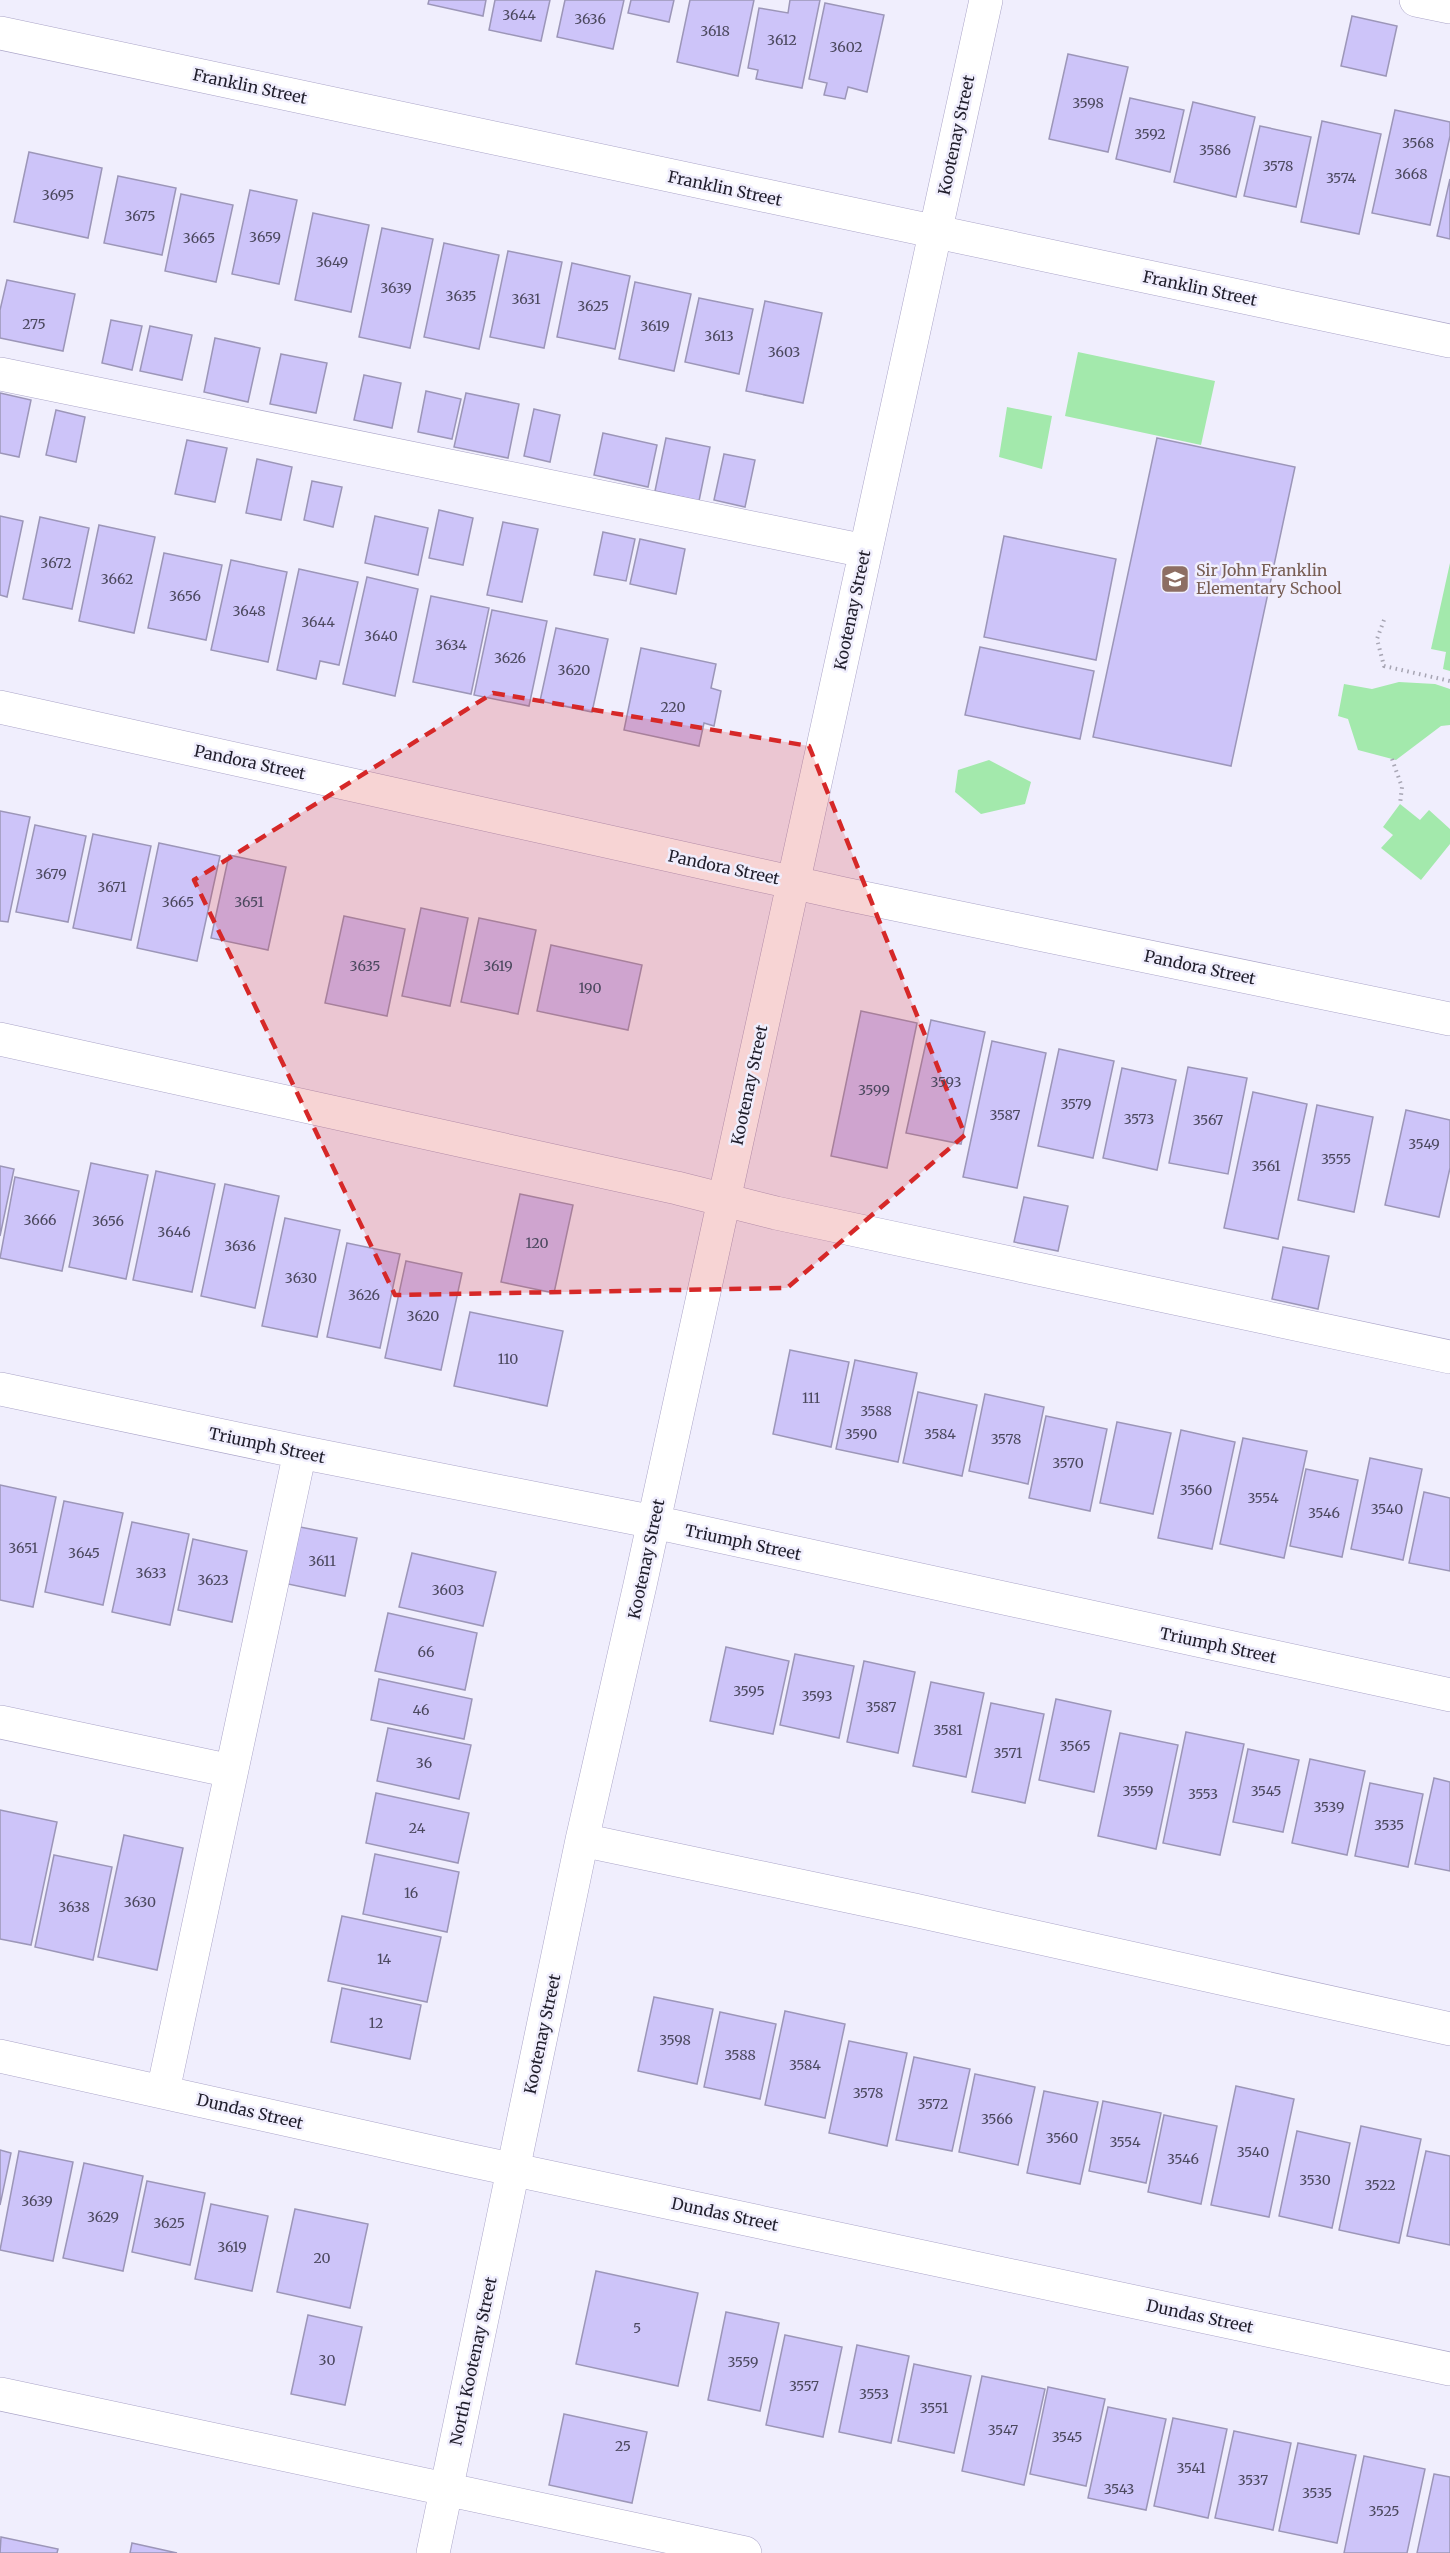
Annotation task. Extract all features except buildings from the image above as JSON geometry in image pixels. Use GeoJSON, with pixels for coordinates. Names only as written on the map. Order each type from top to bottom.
{"type":"FeatureCollection","features":[{"type":"Feature","properties":{"kind":"street","name":"Kootenay Street"},"geometry":{"type":"LineString","coordinates":[[515,2170],[582,1840],[654,1522],[986,0]]}},
{"type":"Feature","properties":{"kind":"street"},"geometry":{"type":"LineString","coordinates":[[1416,0],[1450,7]]}},
{"type":"Feature","properties":{"kind":"street","name":"Franklin Street"},"geometry":{"type":"LineString","coordinates":[[0,33],[1450,341]]}},
{"type":"Feature","properties":{"kind":"street"},"geometry":{"type":"LineString","coordinates":[[0,374],[865,551]]}},
{"type":"Feature","properties":{"kind":"street","name":"Pandora Street"},"geometry":{"type":"LineString","coordinates":[[0,707],[794,882],[1450,1019]]}},
{"type":"Feature","properties":{"kind":"street"},"geometry":{"type":"LineString","coordinates":[[0,1039],[724,1200],[1450,1357]]}},
{"type":"Feature","properties":{"kind":"street","name":"Triumph Street"},"geometry":{"type":"LineString","coordinates":[[1,1392],[654,1522],[1450,1695]]}},
{"type":"Feature","properties":{"kind":"street"},"geometry":{"type":"LineString","coordinates":[[163,2091],[300,1452]]}},
{"type":"Feature","properties":{"kind":"street"},"geometry":{"type":"LineString","coordinates":[[0,1722],[231,1771]]}},
{"type":"Feature","properties":{"kind":"street"},"geometry":{"type":"LineString","coordinates":[[582,1840],[914,1910],[1450,2029]]}},
{"type":"Feature","properties":{"kind":"street","name":"Dundas Street"},"geometry":{"type":"LineString","coordinates":[[0,2056],[515,2170],[1450,2369]]}},
{"type":"Feature","properties":{"kind":"street","name":"North Kootenay Street"},"geometry":{"type":"LineString","coordinates":[[433,2553],[515,2170]]}},
{"type":"Feature","properties":{"kind":"street"},"geometry":{"type":"LineString","coordinates":[[0,2394],[745,2553]]}},
{"type":"Feature","properties":{"kind":"path"},"geometry":{"type":"LineString","coordinates":[[1384,620],[1377,639],[1384,666],[1450,681]]}},
{"type":"Feature","properties":{"kind":"path"},"geometry":{"type":"LineString","coordinates":[[1392,759],[1402,787],[1400,804]]}},
{"type":"Feature","properties":{"kind":"highlighted area"},"geometry":{"type":"Polygon","coordinates":[[[493,693],[809,746],[965,1135],[787,1288],[395,1295],[194,880],[493,693]]]}},
{"type":"Feature","properties":{"kind":"green space"},"geometry":{"type":"Polygon","coordinates":[[[1078,352],[1215,381],[1201,445],[1065,416],[1078,352]]]}},
{"type":"Feature","properties":{"kind":"green space"},"geometry":{"type":"Polygon","coordinates":[[[1007,407],[1052,416],[1042,469],[999,457],[1007,407]]]}},
{"type":"Feature","properties":{"kind":"green space"},"geometry":{"type":"Polygon","coordinates":[[[1450,563],[1450,671],[1443,669],[1446,652],[1431,649],[1450,563]]]}},
{"type":"Feature","properties":{"kind":"green space"},"geometry":{"type":"Polygon","coordinates":[[[1399,682],[1435,684],[1450,689],[1450,725],[1441,726],[1396,760],[1358,750],[1348,719],[1338,716],[1344,684],[1372,689],[1399,682]]]}},
{"type":"Feature","properties":{"kind":"green space"},"geometry":{"type":"Polygon","coordinates":[[[989,760],[1031,782],[1025,804],[981,814],[955,792],[958,770],[989,760]]]}},
{"type":"Feature","properties":{"kind":"green space"},"geometry":{"type":"Polygon","coordinates":[[[1400,804],[1420,820],[1429,810],[1450,829],[1450,844],[1421,880],[1381,848],[1393,835],[1383,827],[1400,804]]]}},
{"type":"Feature","properties":{"kind":"place","name":"Sir John Franklin Elementary School"},"geometry":{"type":"Point","coordinates":[1175,579]}}]}
